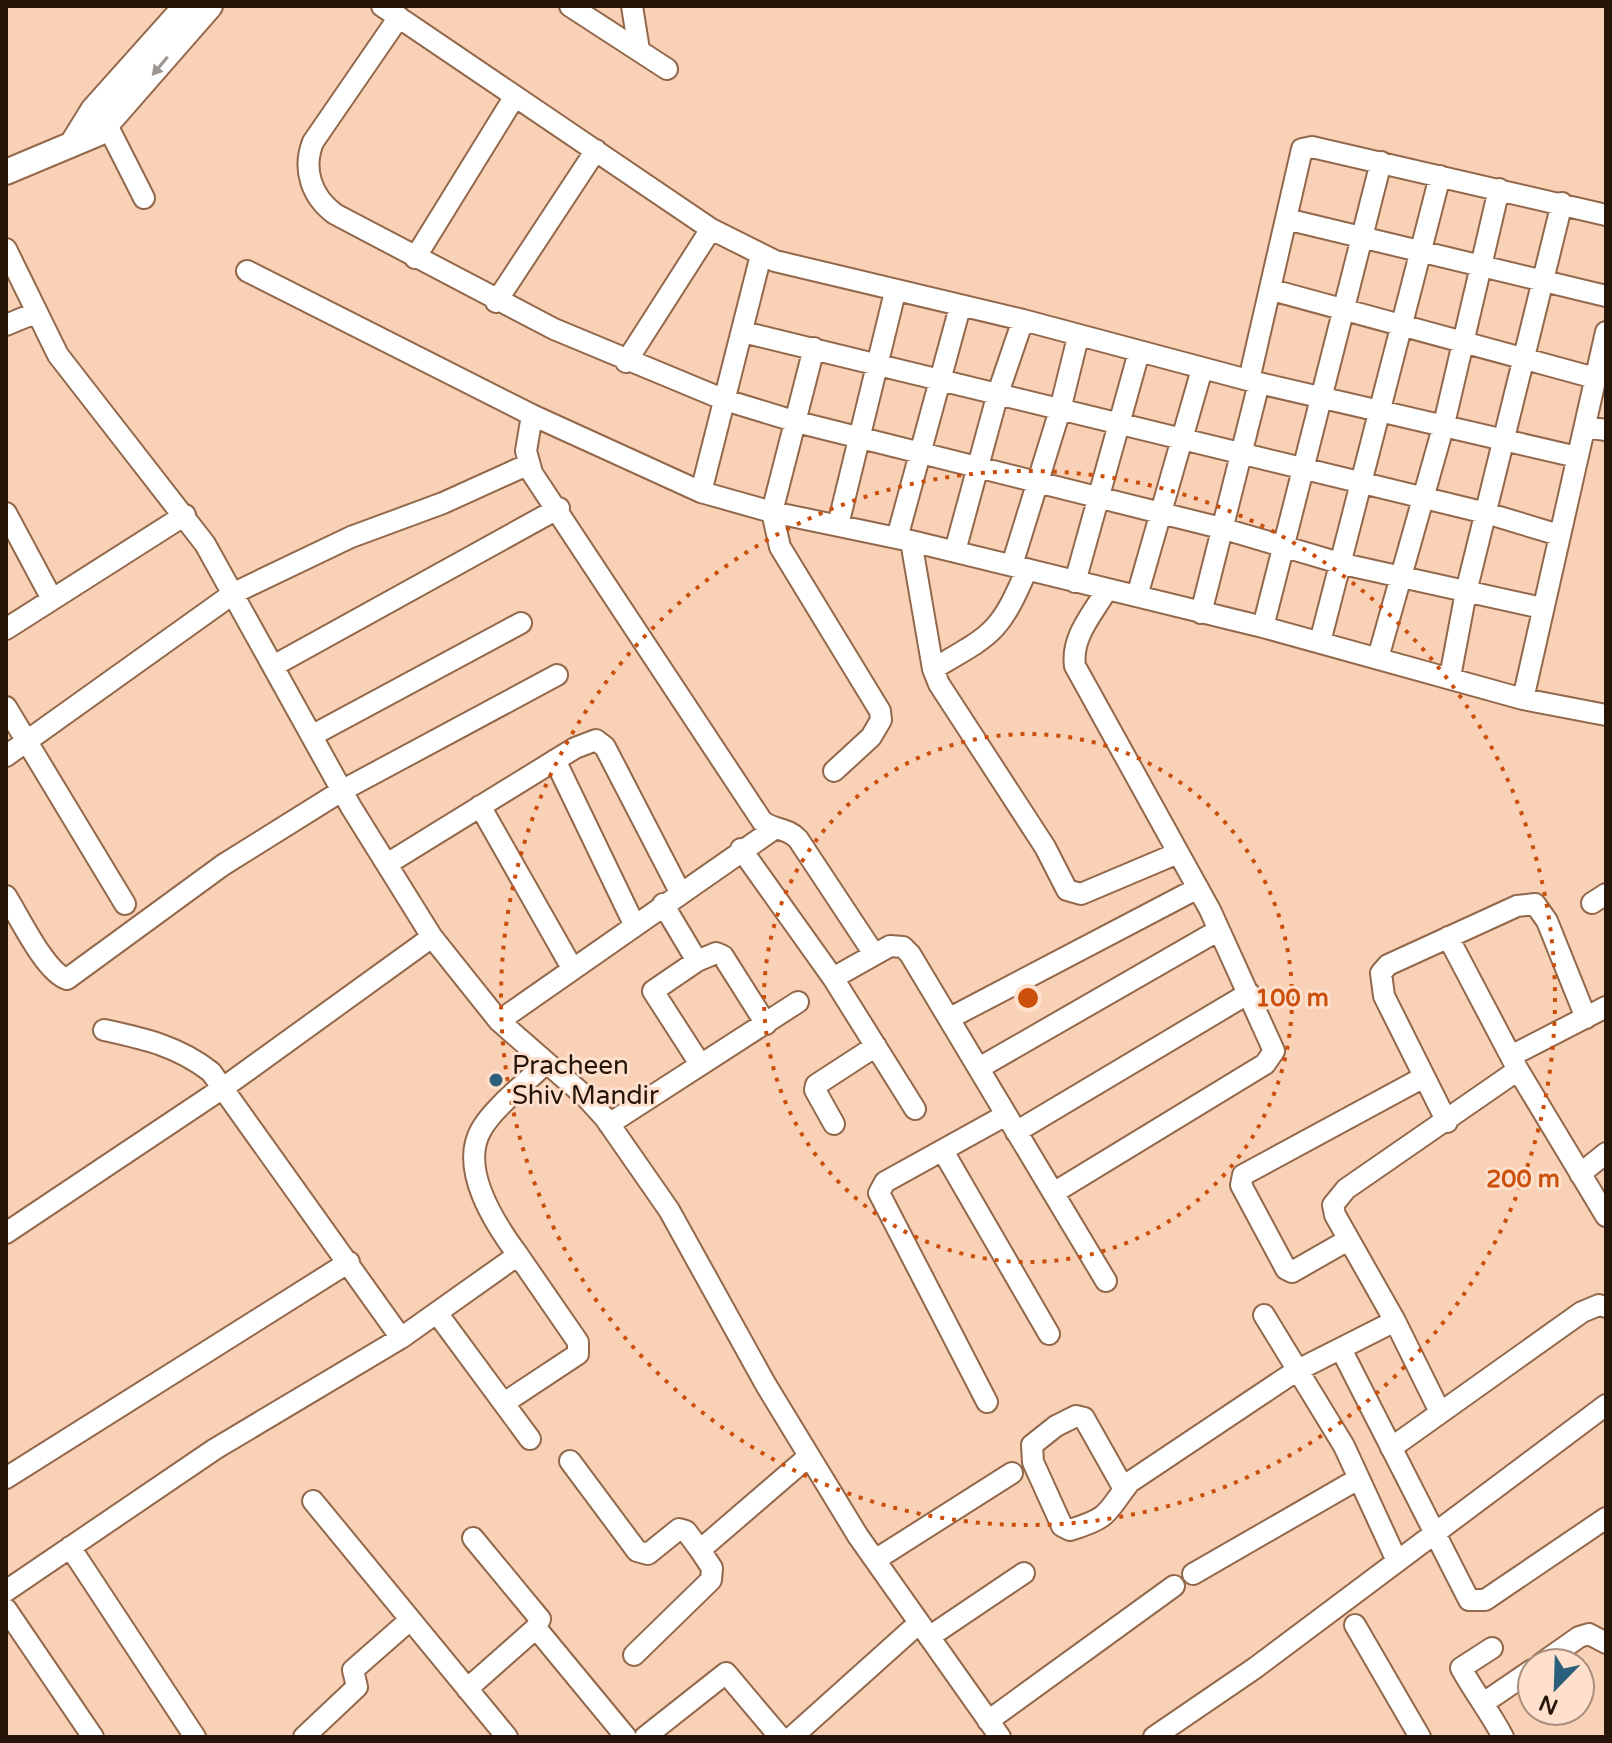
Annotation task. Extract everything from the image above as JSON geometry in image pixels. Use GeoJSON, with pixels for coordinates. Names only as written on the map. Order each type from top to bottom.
{"type":"FeatureCollection","features":[{"type":"Feature","properties":{"kind":"street"},"geometry":{"type":"LineString","coordinates":[[72,144],[93,110],[186,6]]}},
{"type":"Feature","properties":{"kind":"street"},"geometry":{"type":"LineString","coordinates":[[6,172],[91,139],[107,125],[210,6]]}},
{"type":"Feature","properties":{"kind":"street"},"geometry":{"type":"LineString","coordinates":[[570,6],[667,69]]}},
{"type":"Feature","properties":{"kind":"street"},"geometry":{"type":"LineString","coordinates":[[632,6],[639,50]]}},
{"type":"Feature","properties":{"kind":"street"},"geometry":{"type":"LineString","coordinates":[[1542,608],[1343,564],[1221,528],[1095,499],[979,466],[797,422],[725,400],[626,362],[496,302],[321,204],[309,177],[307,156],[390,12],[711,229],[761,255],[895,292],[1023,320],[1254,382],[1505,437],[1577,457]]}},
{"type":"Feature","properties":{"kind":"street"},"geometry":{"type":"LineString","coordinates":[[415,258],[515,96]]}},
{"type":"Feature","properties":{"kind":"street"},"geometry":{"type":"LineString","coordinates":[[107,125],[144,198]]}},
{"type":"Feature","properties":{"kind":"street"},"geometry":{"type":"LineString","coordinates":[[1201,613],[1242,454],[1302,149],[1312,147],[1606,215]]}},
{"type":"Feature","properties":{"kind":"street"},"geometry":{"type":"LineString","coordinates":[[496,302],[596,150]]}},
{"type":"Feature","properties":{"kind":"street"},"geometry":{"type":"LineString","coordinates":[[1263,627],[1381,162]]}},
{"type":"Feature","properties":{"kind":"street"},"geometry":{"type":"LineString","coordinates":[[1320,642],[1343,564],[1440,176]]}},
{"type":"Feature","properties":{"kind":"street"},"geometry":{"type":"LineString","coordinates":[[1378,658],[1444,424],[1499,189]]}},
{"type":"Feature","properties":{"kind":"street"},"geometry":{"type":"LineString","coordinates":[[1450,677],[1466,592],[1562,203]]}},
{"type":"Feature","properties":{"kind":"street"},"geometry":{"type":"LineString","coordinates":[[1286,219],[1606,296]]}},
{"type":"Feature","properties":{"kind":"street"},"geometry":{"type":"LineString","coordinates":[[626,362],[711,229]]}},
{"type":"Feature","properties":{"kind":"street"},"geometry":{"type":"LineString","coordinates":[[6,249],[35,313],[84,392],[185,515],[234,593],[343,790],[432,937],[499,1021],[586,1097],[609,1124],[669,1210],[808,1457],[875,1560],[994,1729],[1174,1586]]}},
{"type":"Feature","properties":{"kind":"street"},"geometry":{"type":"LineString","coordinates":[[701,492],[761,255]]}},
{"type":"Feature","properties":{"kind":"street"},"geometry":{"type":"LineString","coordinates":[[247,271],[532,415],[701,492],[772,512],[904,539],[1106,591],[1263,627],[1523,699],[1606,715]]}},
{"type":"Feature","properties":{"kind":"street"},"geometry":{"type":"LineString","coordinates":[[1272,290],[1595,378]]}},
{"type":"Feature","properties":{"kind":"street"},"geometry":{"type":"LineString","coordinates":[[838,525],[895,292]]}},
{"type":"Feature","properties":{"kind":"street"},"geometry":{"type":"LineString","coordinates":[[960,307],[920,452],[904,539],[933,669],[939,684],[1045,847],[1067,890],[1081,894],[1178,853]]}},
{"type":"Feature","properties":{"kind":"street"},"geometry":{"type":"LineString","coordinates":[[6,325],[35,313]]}},
{"type":"Feature","properties":{"kind":"street"},"geometry":{"type":"LineString","coordinates":[[955,551],[998,393],[1023,320]]}},
{"type":"Feature","properties":{"kind":"street"},"geometry":{"type":"LineString","coordinates":[[743,332],[1422,500],[1486,513],[1559,535]]}},
{"type":"Feature","properties":{"kind":"street"},"geometry":{"type":"LineString","coordinates":[[1523,699],[1606,332]]}},
{"type":"Feature","properties":{"kind":"street"},"geometry":{"type":"LineString","coordinates":[[933,669],[994,632],[1010,610],[1036,482],[1060,410],[1078,337]]}},
{"type":"Feature","properties":{"kind":"street"},"geometry":{"type":"LineString","coordinates":[[814,348],[772,512],[780,547],[880,711],[879,728],[834,771]]}},
{"type":"Feature","properties":{"kind":"street"},"geometry":{"type":"LineString","coordinates":[[1075,582],[1095,499],[1139,352]]}},
{"type":"Feature","properties":{"kind":"street"},"geometry":{"type":"LineString","coordinates":[[1137,596],[1202,369]]}},
{"type":"Feature","properties":{"kind":"street"},"geometry":{"type":"LineString","coordinates":[[532,415],[526,451],[529,464],[758,815],[774,829]]}},
{"type":"Feature","properties":{"kind":"street"},"geometry":{"type":"LineString","coordinates":[[1585,427],[1606,430]]}},
{"type":"Feature","properties":{"kind":"street"},"geometry":{"type":"LineString","coordinates":[[6,756],[234,593],[351,537],[443,503],[529,464]]}},
{"type":"Feature","properties":{"kind":"street"},"geometry":{"type":"LineString","coordinates":[[275,665],[559,508]]}},
{"type":"Feature","properties":{"kind":"street"},"geometry":{"type":"LineString","coordinates":[[6,513],[52,599]]}},
{"type":"Feature","properties":{"kind":"street"},"geometry":{"type":"LineString","coordinates":[[6,629],[185,515]]}},
{"type":"Feature","properties":{"kind":"street"},"geometry":{"type":"LineString","coordinates":[[1055,1192],[1273,1058],[1272,1042],[1198,888],[1075,666],[1073,652],[1078,636],[1106,591]]}},
{"type":"Feature","properties":{"kind":"street"},"geometry":{"type":"LineString","coordinates":[[313,735],[521,623]]}},
{"type":"Feature","properties":{"kind":"street"},"geometry":{"type":"LineString","coordinates":[[6,896],[49,965],[67,979],[223,865],[343,790],[557,675]]}},
{"type":"Feature","properties":{"kind":"street"},"geometry":{"type":"LineString","coordinates":[[6,707],[125,904]]}},
{"type":"Feature","properties":{"kind":"street"},"geometry":{"type":"LineString","coordinates":[[387,864],[555,760],[590,740],[600,742],[697,961]]}},
{"type":"Feature","properties":{"kind":"street"},"geometry":{"type":"LineString","coordinates":[[555,760],[634,924]]}},
{"type":"Feature","properties":{"kind":"street"},"geometry":{"type":"LineString","coordinates":[[480,806],[572,968]]}},
{"type":"Feature","properties":{"kind":"street"},"geometry":{"type":"LineString","coordinates":[[499,1021],[741,849],[774,829],[789,830],[798,839],[874,954]]}},
{"type":"Feature","properties":{"kind":"street"},"geometry":{"type":"LineString","coordinates":[[741,849],[833,978],[915,1109]]}},
{"type":"Feature","properties":{"kind":"street"},"geometry":{"type":"LineString","coordinates":[[950,1018],[1198,888]]}},
{"type":"Feature","properties":{"kind":"street"},"geometry":{"type":"LineString","coordinates":[[1447,1122],[1384,996],[1381,973],[1388,965],[1517,906],[1535,904],[1547,921],[1586,1018]]}},
{"type":"Feature","properties":{"kind":"street"},"geometry":{"type":"LineString","coordinates":[[979,1068],[1219,930]]}},
{"type":"Feature","properties":{"kind":"street"},"geometry":{"type":"LineString","coordinates":[[6,1233],[223,1088],[432,937]]}},
{"type":"Feature","properties":{"kind":"street"},"geometry":{"type":"LineString","coordinates":[[1448,937],[1514,1063],[1606,1216]]}},
{"type":"Feature","properties":{"kind":"street"},"geometry":{"type":"LineString","coordinates":[[833,978],[890,946],[903,947],[950,1018],[1106,1281]]}},
{"type":"Feature","properties":{"kind":"street"},"geometry":{"type":"LineString","coordinates":[[700,1064],[653,991],[697,961],[716,953],[723,956],[766,1024]]}},
{"type":"Feature","properties":{"kind":"street"},"geometry":{"type":"LineString","coordinates":[[987,1402],[879,1193],[885,1182],[943,1151],[1011,1124],[1249,993]]}},
{"type":"Feature","properties":{"kind":"street"},"geometry":{"type":"LineString","coordinates":[[609,1124],[798,1002]]}},
{"type":"Feature","properties":{"kind":"street"},"geometry":{"type":"LineString","coordinates":[[1440,1412],[1395,1321],[1335,1215],[1333,1205],[1337,1197],[1447,1122],[1514,1063],[1606,1007]]}},
{"type":"Feature","properties":{"kind":"street"},"geometry":{"type":"LineString","coordinates":[[104,1030],[164,1043],[191,1056],[223,1088],[401,1338]]}},
{"type":"Feature","properties":{"kind":"street"},"geometry":{"type":"LineString","coordinates":[[834,1124],[815,1090],[816,1085],[876,1046]]}},
{"type":"Feature","properties":{"kind":"street"},"geometry":{"type":"LineString","coordinates":[[504,1403],[578,1354],[578,1342],[488,1206],[477,1176],[475,1150],[484,1125],[546,1063]]}},
{"type":"Feature","properties":{"kind":"street"},"geometry":{"type":"LineString","coordinates":[[1348,1240],[1292,1272],[1286,1269],[1241,1185],[1243,1175],[1424,1077]]}},
{"type":"Feature","properties":{"kind":"street"},"geometry":{"type":"LineString","coordinates":[[943,1151],[1049,1334]]}},
{"type":"Feature","properties":{"kind":"street"},"geometry":{"type":"LineString","coordinates":[[1580,1174],[1606,1153]]}},
{"type":"Feature","properties":{"kind":"street"},"geometry":{"type":"LineString","coordinates":[[6,1591],[215,1449],[401,1338],[518,1255]]}},
{"type":"Feature","properties":{"kind":"street"},"geometry":{"type":"LineString","coordinates":[[6,1478],[349,1262]]}},
{"type":"Feature","properties":{"kind":"street"},"geometry":{"type":"LineString","coordinates":[[1391,1448],[1582,1312],[1599,1305],[1606,1307]]}},
{"type":"Feature","properties":{"kind":"street"},"geometry":{"type":"LineString","coordinates":[[437,1313],[530,1439]]}},
{"type":"Feature","properties":{"kind":"street"},"geometry":{"type":"LineString","coordinates":[[1264,1315],[1296,1371],[1322,1408],[1397,1561]]}},
{"type":"Feature","properties":{"kind":"street"},"geometry":{"type":"LineString","coordinates":[[1124,1489],[1084,1418],[1076,1416],[1056,1426],[1032,1445],[1039,1474],[1062,1526],[1070,1530],[1097,1522],[1108,1514],[1124,1489],[1296,1371],[1395,1321]]}},
{"type":"Feature","properties":{"kind":"street"},"geometry":{"type":"LineString","coordinates":[[1341,1349],[1464,1594],[1477,1603],[1606,1518]]}},
{"type":"Feature","properties":{"kind":"street"},"geometry":{"type":"LineString","coordinates":[[1154,1737],[1255,1668],[1606,1405]]}},
{"type":"Feature","properties":{"kind":"street"},"geometry":{"type":"LineString","coordinates":[[700,1550],[808,1457]]}},
{"type":"Feature","properties":{"kind":"street"},"geometry":{"type":"LineString","coordinates":[[570,1461],[637,1551],[648,1554],[679,1529],[686,1531],[712,1568],[711,1580],[634,1655]]}},
{"type":"Feature","properties":{"kind":"street"},"geometry":{"type":"LineString","coordinates":[[875,1560],[1012,1473]]}},
{"type":"Feature","properties":{"kind":"street"},"geometry":{"type":"LineString","coordinates":[[1193,1574],[1358,1479]]}},
{"type":"Feature","properties":{"kind":"street"},"geometry":{"type":"LineString","coordinates":[[313,1501],[507,1737]]}},
{"type":"Feature","properties":{"kind":"street"},"geometry":{"type":"LineString","coordinates":[[467,1689],[536,1628],[540,1619],[536,1610],[473,1538]]}},
{"type":"Feature","properties":{"kind":"street"},"geometry":{"type":"LineString","coordinates":[[70,1547],[192,1736]]}},
{"type":"Feature","properties":{"kind":"street"},"geometry":{"type":"LineString","coordinates":[[792,1737],[924,1630],[1024,1573]]}},
{"type":"Feature","properties":{"kind":"street"},"geometry":{"type":"LineString","coordinates":[[6,1609],[93,1737]]}},
{"type":"Feature","properties":{"kind":"street"},"geometry":{"type":"LineString","coordinates":[[304,1737],[357,1687],[353,1670],[410,1620]]}},
{"type":"Feature","properties":{"kind":"street"},"geometry":{"type":"LineString","coordinates":[[1355,1625],[1420,1737]]}},
{"type":"Feature","properties":{"kind":"street"},"geometry":{"type":"LineString","coordinates":[[536,1628],[626,1737]]}},
{"type":"Feature","properties":{"kind":"street"},"geometry":{"type":"LineString","coordinates":[[1565,1647],[1589,1634],[1606,1643]]}},
{"type":"Feature","properties":{"kind":"street"},"geometry":{"type":"LineString","coordinates":[[1492,1648],[1461,1668],[1471,1687],[1485,1702],[1503,1737]]}},
{"type":"Feature","properties":{"kind":"street"},"geometry":{"type":"LineString","coordinates":[[645,1737],[726,1673],[780,1737]]}},
{"type":"Feature","properties":{"kind":"street"},"geometry":{"type":"LineString","coordinates":[[1485,1702],[1516,1681]]}},
{"type":"Feature","properties":{"kind":"place","name":"Pracheen Shiv Mandir"},"geometry":{"type":"Point","coordinates":[496,1080]}}]}
